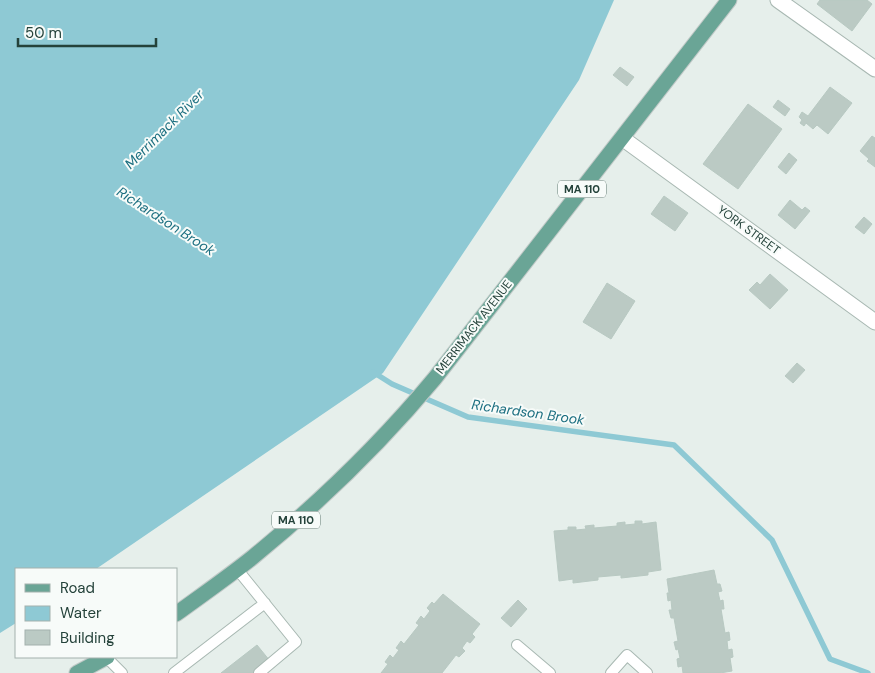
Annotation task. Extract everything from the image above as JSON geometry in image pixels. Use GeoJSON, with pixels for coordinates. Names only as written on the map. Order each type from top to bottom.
{"type":"FeatureCollection","features":[{"type":"Feature","properties":{"kind":"main road","name":"MERRIMACK AVENUE"},"geometry":{"type":"LineString","coordinates":[[178,612],[252,557],[304,513],[405,414],[729,0]]}},
{"type":"Feature","properties":{"kind":"main road"},"geometry":{"type":"LineString","coordinates":[[77,673],[105,658]]}},
{"type":"Feature","properties":{"kind":"street"},"geometry":{"type":"LineString","coordinates":[[778,0],[875,69]]}},
{"type":"Feature","properties":{"kind":"street","name":"YORK STREET"},"geometry":{"type":"LineString","coordinates":[[622,138],[875,322]]}},
{"type":"Feature","properties":{"kind":"lane"},"geometry":{"type":"LineString","coordinates":[[237,568],[296,642],[260,673]]}},
{"type":"Feature","properties":{"kind":"lane"},"geometry":{"type":"LineString","coordinates":[[174,673],[265,603]]}},
{"type":"Feature","properties":{"kind":"lane"},"geometry":{"type":"LineString","coordinates":[[518,645],[550,673]]}},
{"type":"Feature","properties":{"kind":"lane"},"geometry":{"type":"LineString","coordinates":[[611,673],[627,655],[647,673]]}},
{"type":"Feature","properties":{"kind":"lane"},"geometry":{"type":"LineString","coordinates":[[108,658],[122,673]]}},
{"type":"Feature","properties":{"kind":"water","name":"Merrimack River"},"geometry":{"type":"Polygon","coordinates":[[[0,0],[614,0],[579,80],[383,373],[97,568],[15,568],[15,624],[0,633],[0,0]]]}},
{"type":"Feature","properties":{"kind":"building"},"geometry":{"type":"Polygon","coordinates":[[[820,0],[867,0],[872,4],[852,31],[817,4],[820,0]]]}},
{"type":"Feature","properties":{"kind":"building"},"geometry":{"type":"Polygon","coordinates":[[[620,67],[634,77],[627,86],[613,75],[620,67]]]}},
{"type":"Feature","properties":{"kind":"building"},"geometry":{"type":"Polygon","coordinates":[[[830,87],[852,103],[828,134],[817,125],[813,129],[806,123],[804,126],[800,123],[802,120],[799,117],[802,112],[808,116],[830,87]]]}},
{"type":"Feature","properties":{"kind":"building"},"geometry":{"type":"Polygon","coordinates":[[[778,100],[790,109],[785,116],[773,107],[778,100]]]}},
{"type":"Feature","properties":{"kind":"building"},"geometry":{"type":"Polygon","coordinates":[[[748,104],[782,129],[738,189],[703,164],[748,104]]]}},
{"type":"Feature","properties":{"kind":"building"},"geometry":{"type":"Polygon","coordinates":[[[872,136],[875,138],[875,167],[867,161],[869,159],[860,151],[872,136]]]}},
{"type":"Feature","properties":{"kind":"building"},"geometry":{"type":"Polygon","coordinates":[[[789,153],[797,160],[786,174],[778,167],[789,153]]]}},
{"type":"Feature","properties":{"kind":"building"},"geometry":{"type":"Polygon","coordinates":[[[664,196],[688,213],[675,231],[651,214],[664,196]]]}},
{"type":"Feature","properties":{"kind":"building"},"geometry":{"type":"Polygon","coordinates":[[[790,200],[802,210],[805,207],[810,211],[795,229],[778,215],[790,200]]]}},
{"type":"Feature","properties":{"kind":"building"},"geometry":{"type":"Polygon","coordinates":[[[864,217],[872,224],[864,234],[855,227],[864,217]]]}},
{"type":"Feature","properties":{"kind":"building"},"geometry":{"type":"Polygon","coordinates":[[[770,274],[788,290],[770,309],[749,290],[757,282],[760,285],[770,274]]]}},
{"type":"Feature","properties":{"kind":"building"},"geometry":{"type":"Polygon","coordinates":[[[607,283],[635,301],[611,339],[583,322],[607,283]]]}},
{"type":"Feature","properties":{"kind":"building"},"geometry":{"type":"Polygon","coordinates":[[[797,363],[805,370],[793,383],[785,376],[797,363]]]}},
{"type":"Feature","properties":{"kind":"building"},"geometry":{"type":"Polygon","coordinates":[[[635,521],[642,521],[642,524],[656,522],[661,570],[648,572],[648,575],[621,578],[621,575],[598,577],[598,580],[573,583],[573,579],[559,581],[554,531],[568,530],[568,527],[576,527],[576,530],[586,529],[585,526],[594,525],[594,528],[617,526],[617,523],[625,522],[625,525],[635,524],[635,521]]]}},
{"type":"Feature","properties":{"kind":"building"},"geometry":{"type":"Polygon","coordinates":[[[714,570],[717,584],[720,584],[722,591],[718,592],[720,601],[723,600],[724,609],[721,609],[725,633],[729,632],[730,640],[727,641],[728,650],[732,649],[733,657],[730,658],[732,671],[720,673],[683,673],[682,666],[678,667],[677,659],[680,658],[674,642],[678,641],[674,618],[671,618],[669,610],[672,610],[671,600],[668,601],[667,579],[714,570]]]}},
{"type":"Feature","properties":{"kind":"building"},"geometry":{"type":"Polygon","coordinates":[[[443,594],[480,624],[472,634],[475,637],[470,643],[467,641],[462,648],[465,651],[459,657],[456,655],[442,673],[381,673],[388,664],[385,662],[390,655],[393,658],[399,650],[396,648],[401,641],[404,644],[419,625],[416,623],[421,616],[424,619],[430,611],[427,608],[432,602],[434,604],[443,594]]]}},
{"type":"Feature","properties":{"kind":"building"},"geometry":{"type":"Polygon","coordinates":[[[518,600],[527,609],[511,627],[501,618],[518,600]]]}},
{"type":"Feature","properties":{"kind":"building"},"geometry":{"type":"Polygon","coordinates":[[[257,645],[270,661],[255,673],[221,673],[257,645]]]}},
{"type":"Feature","properties":{"kind":"waterway","name":"Richardson Brook"},"geometry":{"type":"LineString","coordinates":[[373,372],[392,384],[468,417],[674,445],[772,540],[830,659],[868,673]]}}]}
